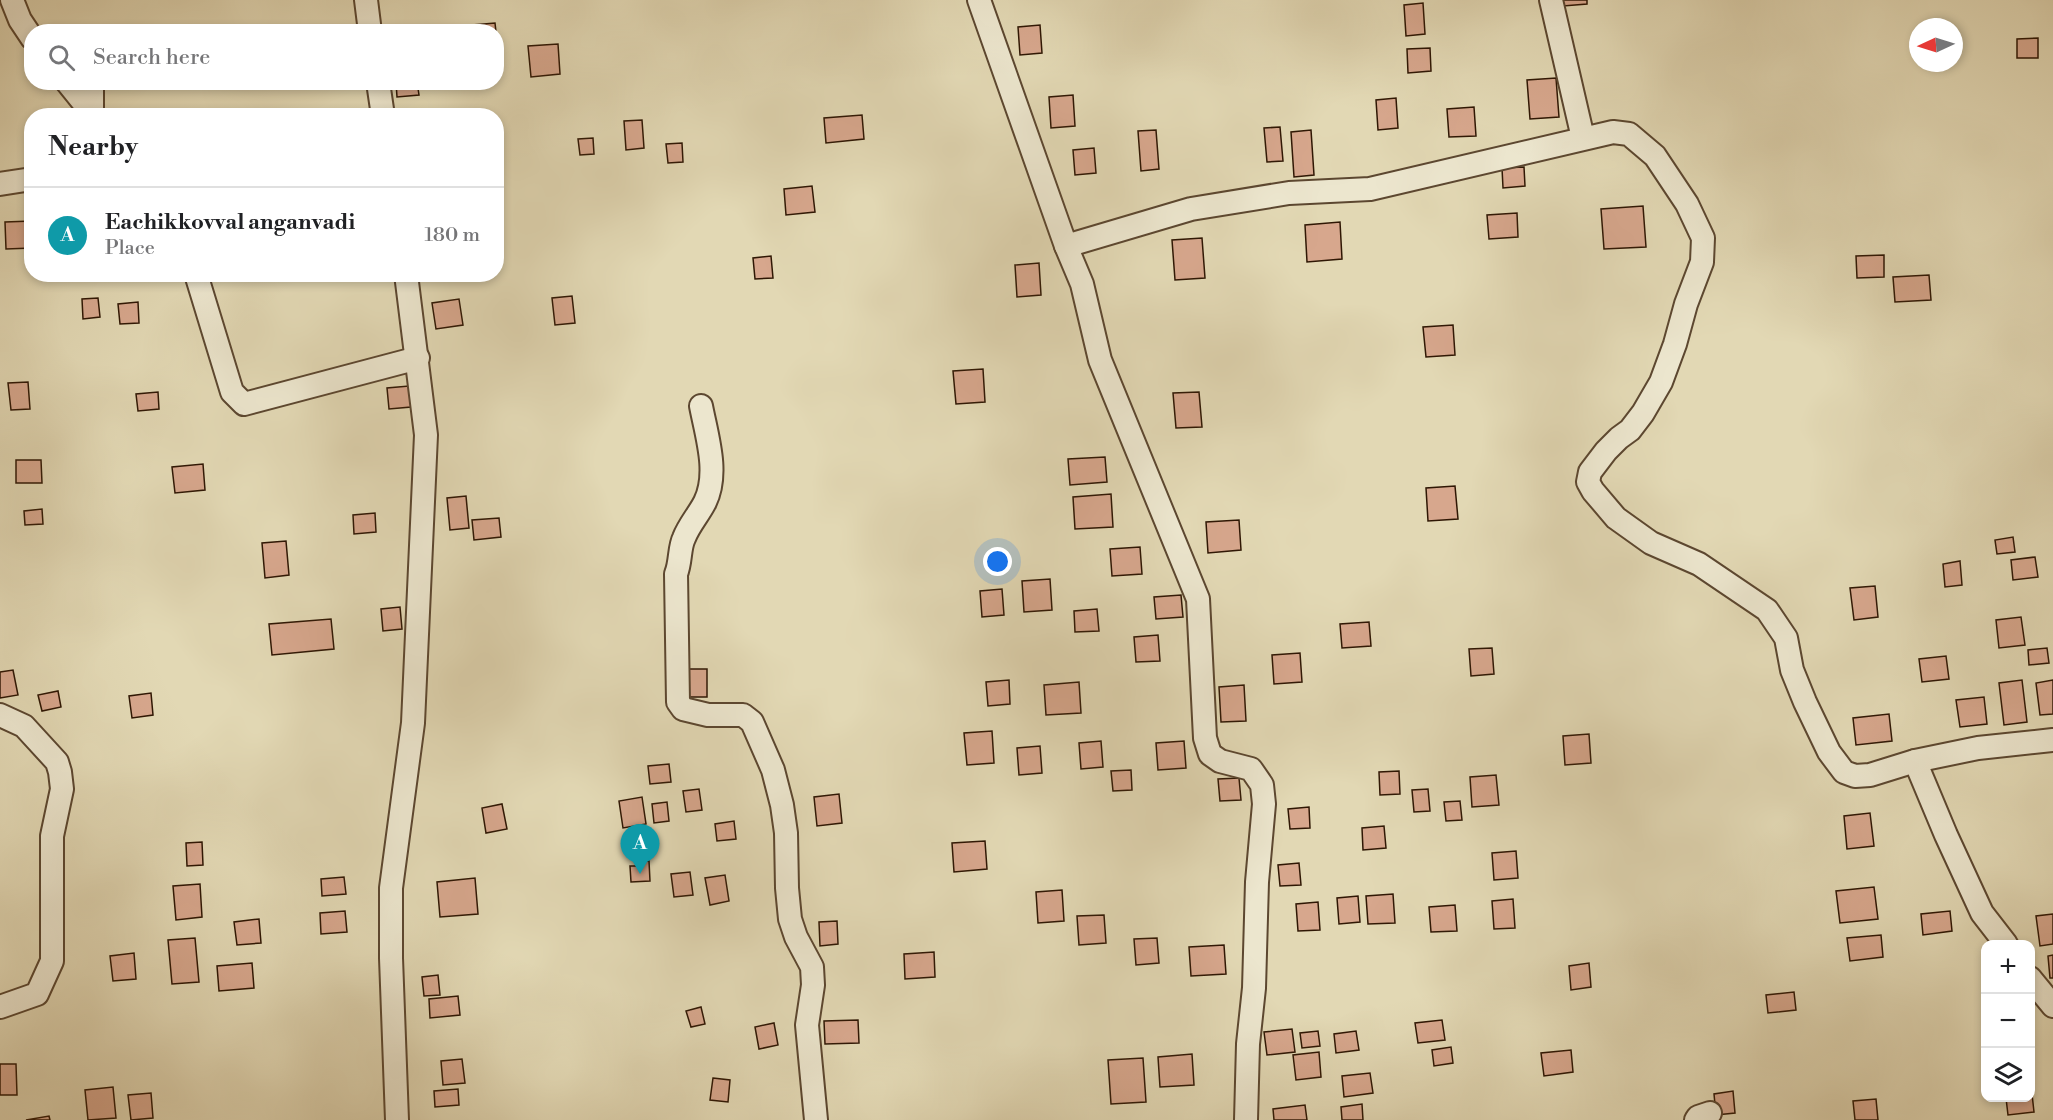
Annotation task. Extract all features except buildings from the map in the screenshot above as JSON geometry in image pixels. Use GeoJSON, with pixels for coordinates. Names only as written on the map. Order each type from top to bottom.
{"type":"FeatureCollection","features":[{"type":"Feature","properties":{"kind":"street"},"geometry":{"type":"LineString","coordinates":[[12,0],[24,26]]}},
{"type":"Feature","properties":{"kind":"street"},"geometry":{"type":"LineString","coordinates":[[366,0],[369,24]]}},
{"type":"Feature","properties":{"kind":"street"},"geometry":{"type":"LineString","coordinates":[[979,0],[1066,246],[1082,284],[1100,360],[1198,599],[1205,738],[1210,754],[1220,761],[1251,769],[1262,785],[1264,804],[1257,882],[1254,988],[1248,1044],[1246,1120]]}},
{"type":"Feature","properties":{"kind":"street"},"geometry":{"type":"LineString","coordinates":[[1551,0],[1583,138]]}},
{"type":"Feature","properties":{"kind":"street"},"geometry":{"type":"LineString","coordinates":[[73,90],[87,108]]}},
{"type":"Feature","properties":{"kind":"street"},"geometry":{"type":"LineString","coordinates":[[92,90],[92,108]]}},
{"type":"Feature","properties":{"kind":"street"},"geometry":{"type":"LineString","coordinates":[[379,90],[381,108]]}},
{"type":"Feature","properties":{"kind":"street"},"geometry":{"type":"LineString","coordinates":[[1066,246],[1191,209],[1289,193],[1370,189],[1583,138],[1613,132],[1629,134],[1655,156],[1687,204],[1703,238],[1702,262],[1661,382],[1630,430],[1606,451],[1590,472],[1588,482],[1593,491],[1616,518],[1651,543],[1699,564],[1767,610],[1786,638],[1792,670],[1805,702],[1829,752],[1844,772],[1855,776],[1870,775],[1915,761],[1978,748],[2053,740]]}},
{"type":"Feature","properties":{"kind":"street"},"geometry":{"type":"LineString","coordinates":[[0,184],[24,180]]}},
{"type":"Feature","properties":{"kind":"street"},"geometry":{"type":"LineString","coordinates":[[198,282],[232,392],[244,404],[418,358]]}},
{"type":"Feature","properties":{"kind":"street"},"geometry":{"type":"LineString","coordinates":[[397,1120],[391,958],[391,888],[414,712],[426,435],[407,282]]}},
{"type":"Feature","properties":{"kind":"street"},"geometry":{"type":"LineString","coordinates":[[701,406],[711,463],[712,485],[705,502],[683,539],[681,564],[676,573],[678,702],[683,709],[693,713],[743,715],[752,722],[773,770],[786,833],[790,919],[796,937],[812,967],[813,985],[807,1025],[816,1120]]}},
{"type":"Feature","properties":{"kind":"street"},"geometry":{"type":"LineString","coordinates":[[0,715],[24,726],[57,762],[62,789],[52,836],[52,961],[37,994],[0,1007]]}},
{"type":"Feature","properties":{"kind":"street"},"geometry":{"type":"LineString","coordinates":[[1915,761],[1982,913],[2002,940]]}},
{"type":"Feature","properties":{"kind":"street"},"geometry":{"type":"LineString","coordinates":[[2035,983],[2053,1006]]}},
{"type":"Feature","properties":{"kind":"place","name":"Eachikkovval anganvadi"},"geometry":{"type":"Point","coordinates":[640,874]}}]}
